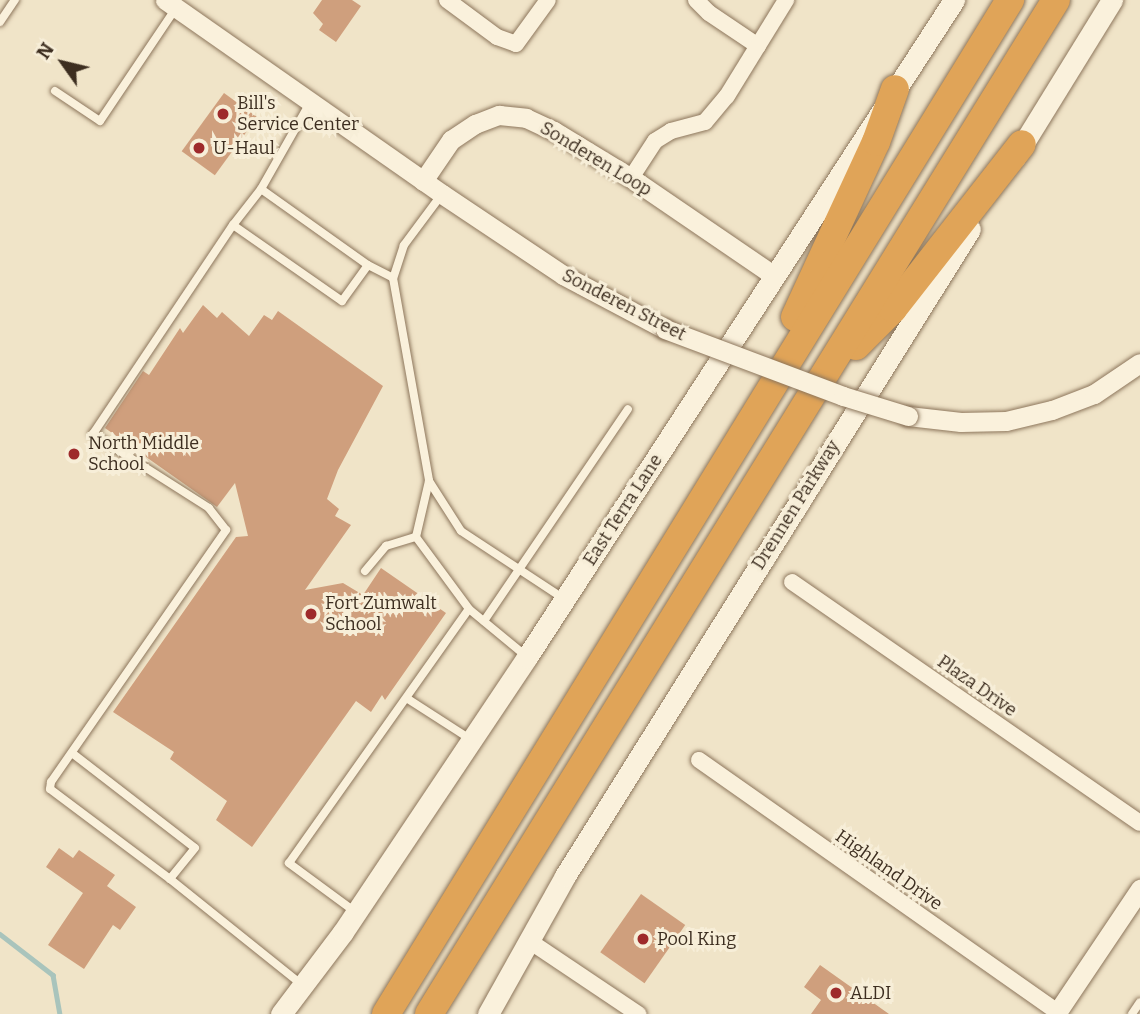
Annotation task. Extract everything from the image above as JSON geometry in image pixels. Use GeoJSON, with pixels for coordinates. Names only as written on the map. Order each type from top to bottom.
{"type":"FeatureCollection","features":[{"type":"Feature","properties":{"kind":"highway"},"geometry":{"type":"LineString","coordinates":[[386,1014],[611,650],[765,393],[1010,0]]}},
{"type":"Feature","properties":{"kind":"highway"},"geometry":{"type":"LineString","coordinates":[[429,1014],[1056,0]]}},
{"type":"Feature","properties":{"kind":"highway"},"geometry":{"type":"LineString","coordinates":[[765,393],[788,331],[876,142],[895,89]]}},
{"type":"Feature","properties":{"kind":"highway"},"geometry":{"type":"LineString","coordinates":[[824,377],[893,309],[1022,145]]}},
{"type":"Feature","properties":{"kind":"main road","name":"East Terra Lane"},"geometry":{"type":"LineString","coordinates":[[281,1014],[356,913],[472,740],[954,0]]}},
{"type":"Feature","properties":{"kind":"main road","name":"Drennen Parkway"},"geometry":{"type":"LineString","coordinates":[[488,1014],[528,940],[1112,0]]}},
{"type":"Feature","properties":{"kind":"street"},"geometry":{"type":"LineString","coordinates":[[447,0],[497,37],[516,44],[548,0]]}},
{"type":"Feature","properties":{"kind":"street"},"geometry":{"type":"LineString","coordinates":[[696,0],[709,13],[758,46]]}},
{"type":"Feature","properties":{"kind":"street"},"geometry":{"type":"LineString","coordinates":[[631,178],[656,141],[671,131],[705,122],[727,96],[786,0]]}},
{"type":"Feature","properties":{"kind":"street","name":"Sonderen Street"},"geometry":{"type":"LineString","coordinates":[[171,4],[423,181],[564,275],[665,328],[843,396],[908,416],[961,422],[1006,421],[1052,410],[1094,394],[1140,363]]}},
{"type":"Feature","properties":{"kind":"street","name":"Sonderen Loop"},"geometry":{"type":"LineString","coordinates":[[423,181],[451,140],[475,124],[499,115],[526,118],[554,131],[631,178],[773,275]]}},
{"type":"Feature","properties":{"kind":"street","name":"Plaza Drive"},"geometry":{"type":"LineString","coordinates":[[792,582],[1140,823]]}},
{"type":"Feature","properties":{"kind":"street","name":"Highland Drive"},"geometry":{"type":"LineString","coordinates":[[699,760],[1058,1013]]}},
{"type":"Feature","properties":{"kind":"street"},"geometry":{"type":"LineString","coordinates":[[1058,1013],[1140,889]]}},
{"type":"Feature","properties":{"kind":"street"},"geometry":{"type":"LineString","coordinates":[[528,940],[638,1014]]}},
{"type":"Feature","properties":{"kind":"lane"},"geometry":{"type":"LineString","coordinates":[[0,22],[15,0]]}},
{"type":"Feature","properties":{"kind":"lane"},"geometry":{"type":"LineString","coordinates":[[55,91],[100,121],[171,4]]}},
{"type":"Feature","properties":{"kind":"lane"},"geometry":{"type":"LineString","coordinates":[[303,986],[170,879],[50,789],[51,782],[226,530],[209,508],[93,434],[233,225],[261,189],[312,101]]}},
{"type":"Feature","properties":{"kind":"lane"},"geometry":{"type":"LineString","coordinates":[[261,189],[368,265],[393,278]]}},
{"type":"Feature","properties":{"kind":"lane"},"geometry":{"type":"LineString","coordinates":[[442,194],[404,245],[393,278],[429,481],[461,531],[564,600]]}},
{"type":"Feature","properties":{"kind":"lane"},"geometry":{"type":"LineString","coordinates":[[233,225],[342,301],[368,265]]}},
{"type":"Feature","properties":{"kind":"lane"},"geometry":{"type":"LineString","coordinates":[[484,621],[628,410]]}},
{"type":"Feature","properties":{"kind":"lane"},"geometry":{"type":"LineString","coordinates":[[429,481],[416,537],[469,609],[527,657]]}},
{"type":"Feature","properties":{"kind":"lane"},"geometry":{"type":"LineString","coordinates":[[365,571],[386,546],[416,537]]}},
{"type":"Feature","properties":{"kind":"lane"},"geometry":{"type":"LineString","coordinates":[[356,913],[289,863],[408,699],[469,609]]}},
{"type":"Feature","properties":{"kind":"lane"},"geometry":{"type":"LineString","coordinates":[[408,699],[472,740]]}},
{"type":"Feature","properties":{"kind":"lane"},"geometry":{"type":"LineString","coordinates":[[72,753],[195,848],[170,879]]}},
{"type":"Feature","properties":{"kind":"lane"},"geometry":{"type":"LineString","coordinates":[[1132,1014],[1140,1002]]}},
{"type":"Feature","properties":{"kind":"building"},"geometry":{"type":"Polygon","coordinates":[[[322,0],[352,0],[361,6],[336,42],[319,30],[323,24],[313,13],[322,0]]]}},
{"type":"Feature","properties":{"kind":"building"},"geometry":{"type":"Polygon","coordinates":[[[224,93],[257,117],[215,175],[182,151],[224,93]]]}},
{"type":"Feature","properties":{"kind":"building"},"geometry":{"type":"Polygon","coordinates":[[[203,305],[217,318],[222,312],[249,336],[264,315],[272,320],[278,311],[383,386],[338,470],[327,499],[339,509],[335,516],[351,525],[305,590],[343,583],[363,595],[381,568],[446,613],[385,700],[382,695],[371,712],[356,701],[252,847],[216,820],[227,801],[170,759],[174,752],[113,712],[236,537],[248,536],[235,483],[217,507],[105,428],[143,371],[149,375],[180,328],[183,333],[203,305]]]}},
{"type":"Feature","properties":{"kind":"building"},"geometry":{"type":"Polygon","coordinates":[[[59,848],[73,858],[79,850],[115,875],[107,886],[136,907],[120,930],[113,925],[84,969],[48,945],[83,893],[46,867],[59,848]]]}},
{"type":"Feature","properties":{"kind":"building","name":"Pool King"},"geometry":{"type":"Polygon","coordinates":[[[641,894],[685,925],[645,983],[600,952],[641,894]]]}},
{"type":"Feature","properties":{"kind":"building","name":"ALDI"},"geometry":{"type":"Polygon","coordinates":[[[820,965],[889,1014],[811,1014],[821,1000],[804,987],[820,965]]]}},
{"type":"Feature","properties":{"kind":"waterway"},"geometry":{"type":"LineString","coordinates":[[0,934],[53,975],[60,1014]]}},
{"type":"Feature","properties":{"kind":"place","name":"Bill's Service Center"},"geometry":{"type":"Point","coordinates":[223,114]}},
{"type":"Feature","properties":{"kind":"place","name":"U-Haul"},"geometry":{"type":"Point","coordinates":[199,148]}},
{"type":"Feature","properties":{"kind":"place","name":"North Middle School"},"geometry":{"type":"Point","coordinates":[74,454]}},
{"type":"Feature","properties":{"kind":"place","name":"Fort Zumwalt School"},"geometry":{"type":"Point","coordinates":[311,614]}},
{"type":"Feature","properties":{"kind":"place","name":"Pool King"},"geometry":{"type":"Point","coordinates":[643,939]}},
{"type":"Feature","properties":{"kind":"place","name":"ALDI"},"geometry":{"type":"Point","coordinates":[836,993]}}]}
